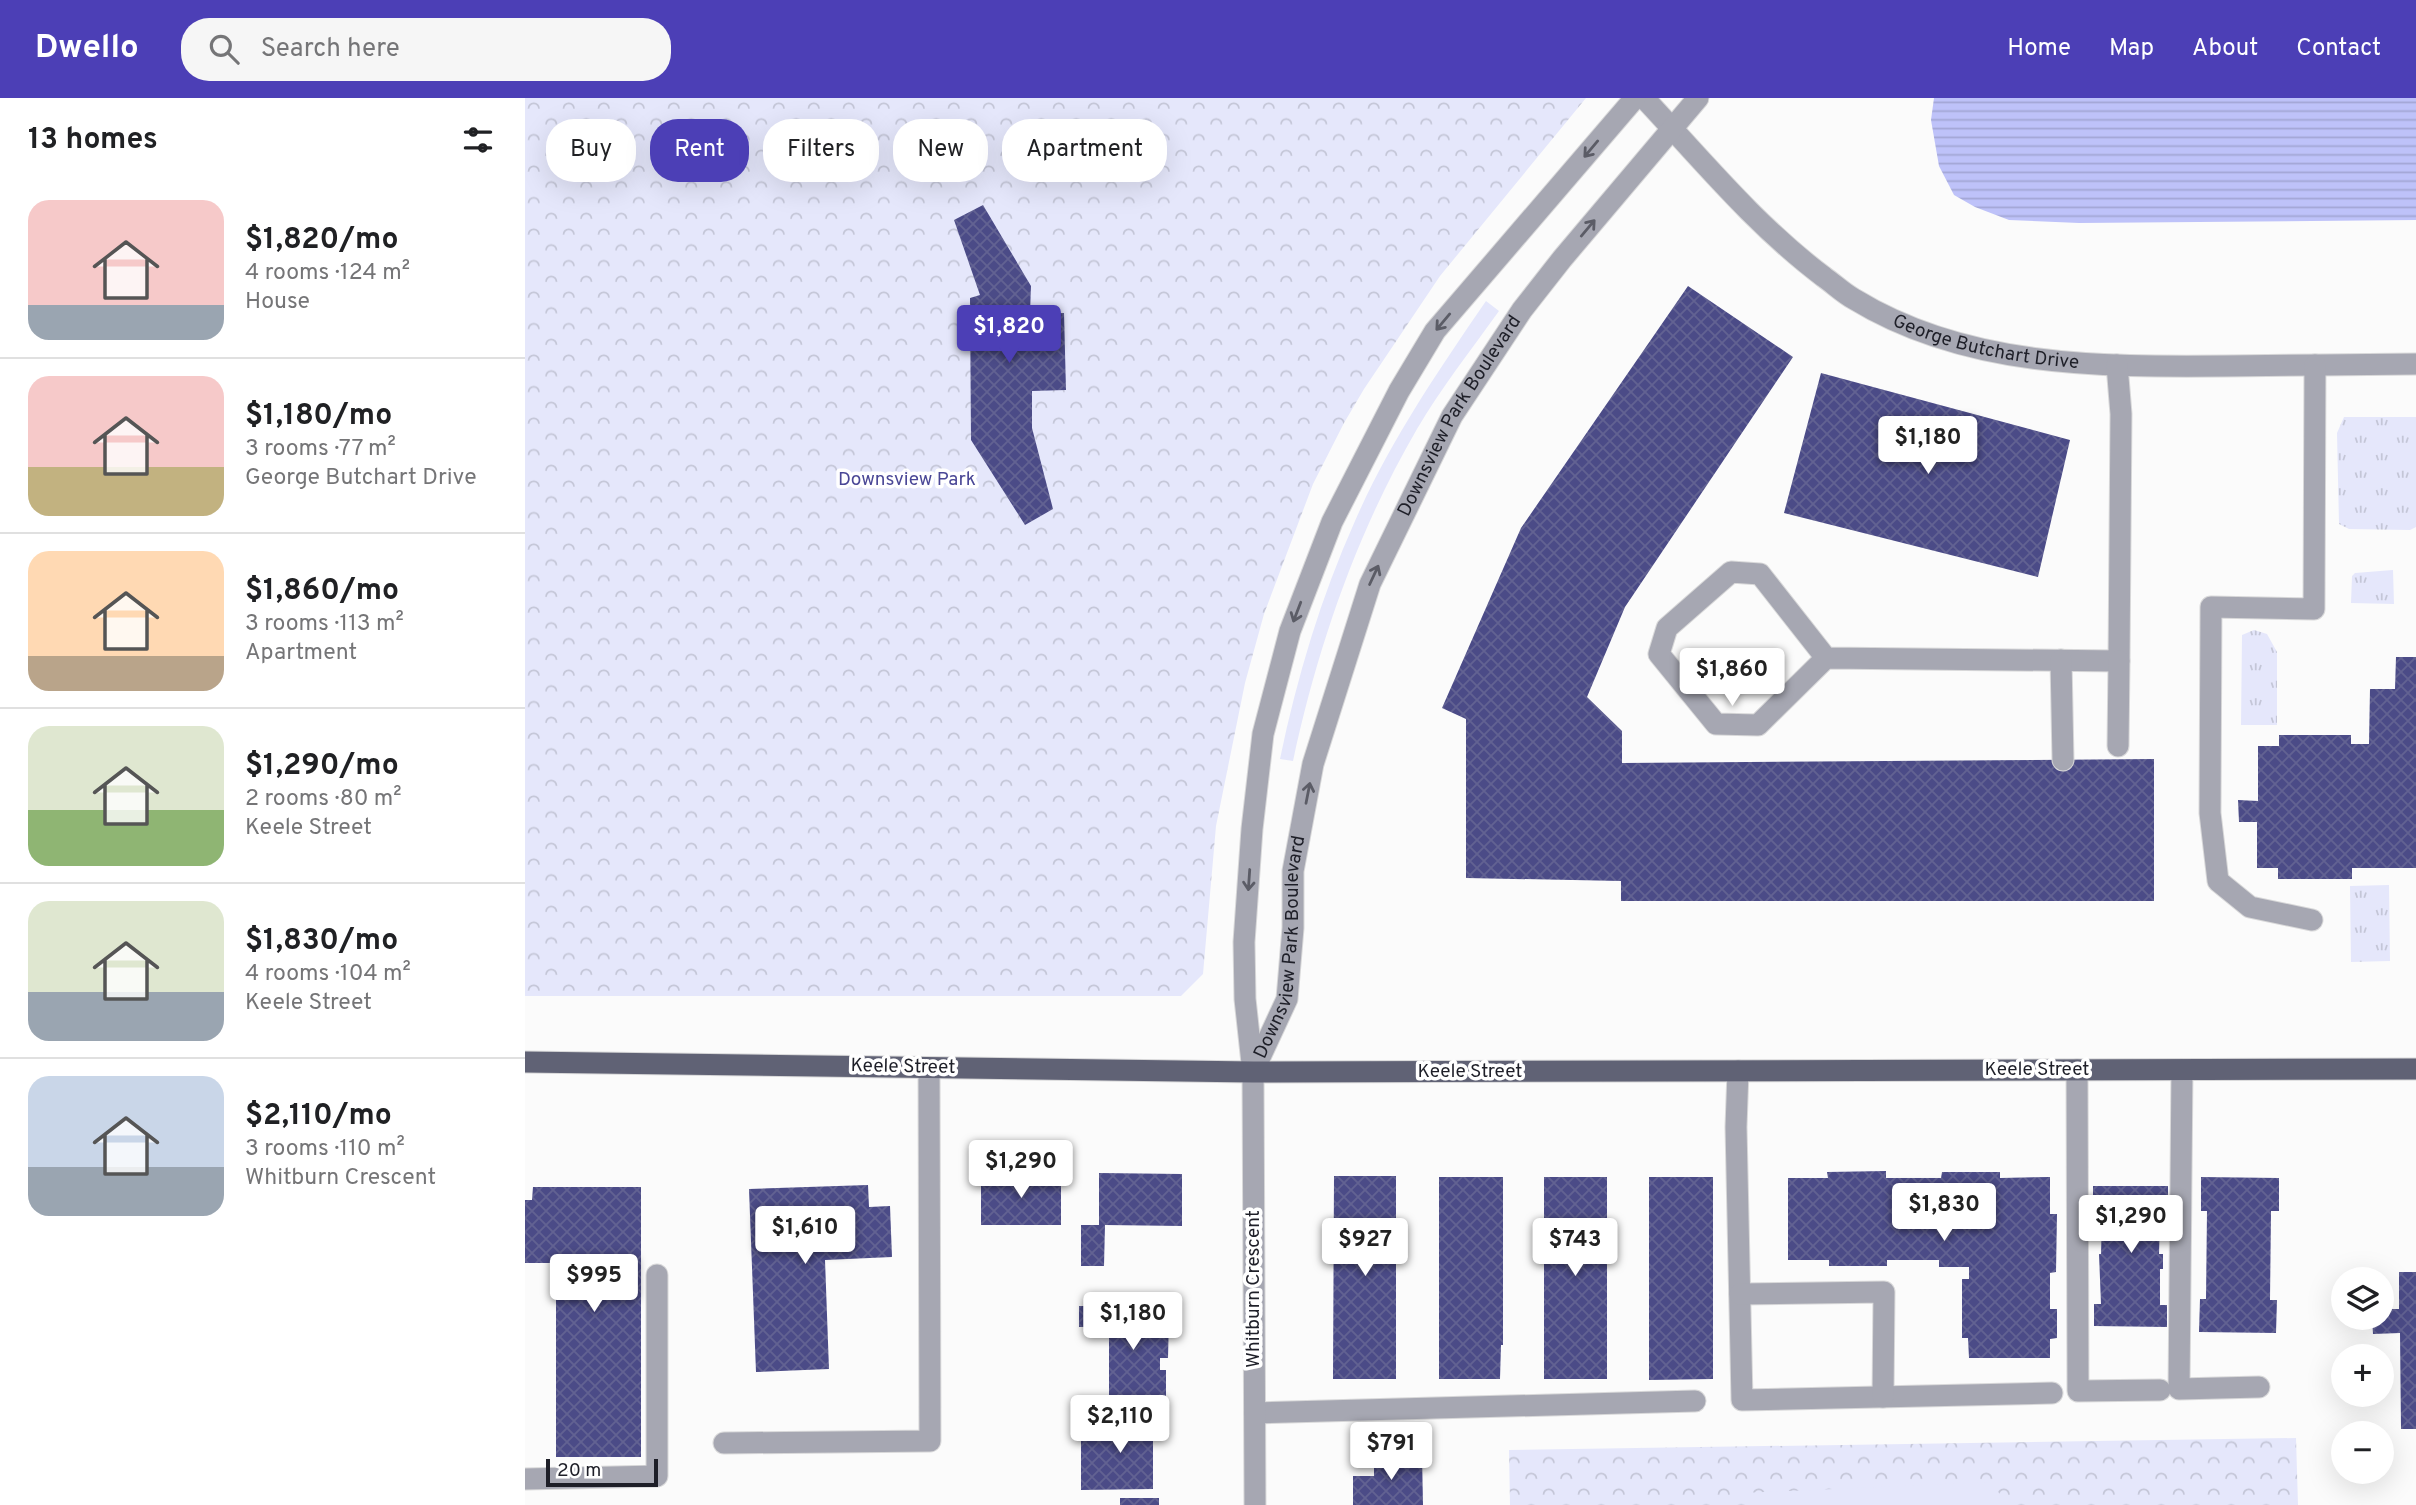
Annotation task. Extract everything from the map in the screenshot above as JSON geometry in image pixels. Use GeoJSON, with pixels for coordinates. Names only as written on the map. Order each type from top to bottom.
{"type":"FeatureCollection","features":[{"type":"Feature","properties":{"kind":"main road","name":"Keele Street"},"geometry":{"type":"LineString","coordinates":[[525,1062],[1254,1072],[2416,1069]]}},
{"type":"Feature","properties":{"kind":"street","name":"Downsview Park Boulevard"},"geometry":{"type":"LineString","coordinates":[[1254,1072],[1245,999],[1244,942],[1252,829],[1263,734],[1290,631],[1332,522],[1399,391],[1435,331],[1635,98]]}},
{"type":"Feature","properties":{"kind":"street","name":"George Butchart Drive"},"geometry":{"type":"LineString","coordinates":[[1644,98],[1747,210],[1801,260],[1854,299],[1920,332],[1998,354],[2078,365],[2416,364]]}},
{"type":"Feature","properties":{"kind":"street","name":"Downsview Park Boulevard"},"geometry":{"type":"LineString","coordinates":[[1254,1072],[1287,999],[1293,928],[1293,872],[1314,764],[1370,584],[1452,416],[1522,310],[1698,98]]}},
{"type":"Feature","properties":{"kind":"street"},"geometry":{"type":"LineString","coordinates":[[2117,365],[2121,414],[2118,746]]}},
{"type":"Feature","properties":{"kind":"street"},"geometry":{"type":"LineString","coordinates":[[2312,920],[2250,907],[2218,881],[2210,813],[2211,607],[2314,609],[2315,365]]}},
{"type":"Feature","properties":{"kind":"street"},"geometry":{"type":"LineString","coordinates":[[1826,658],[1761,574],[1731,572],[1667,628],[1659,654],[1716,724],[1758,724],[1826,658],[2119,660]]}},
{"type":"Feature","properties":{"kind":"street"},"geometry":{"type":"LineString","coordinates":[[2061,660],[2063,760]]}},
{"type":"Feature","properties":{"kind":"street"},"geometry":{"type":"LineString","coordinates":[[724,1443],[930,1441],[929,1068]]}},
{"type":"Feature","properties":{"kind":"street"},"geometry":{"type":"LineString","coordinates":[[2077,1070],[2078,1391],[2160,1390]]}},
{"type":"Feature","properties":{"kind":"street"},"geometry":{"type":"LineString","coordinates":[[2182,1070],[2179,1389],[2259,1387]]}},
{"type":"Feature","properties":{"kind":"street"},"geometry":{"type":"LineString","coordinates":[[1738,1071],[1736,1127],[1742,1401],[2052,1393]]}},
{"type":"Feature","properties":{"kind":"street","name":"Whitburn Crescent"},"geometry":{"type":"LineString","coordinates":[[1254,1072],[1255,1505]]}},
{"type":"Feature","properties":{"kind":"street"},"geometry":{"type":"LineString","coordinates":[[525,1479],[657,1476],[657,1275]]}},
{"type":"Feature","properties":{"kind":"street"},"geometry":{"type":"LineString","coordinates":[[1740,1294],[1884,1292],[1883,1396]]}},
{"type":"Feature","properties":{"kind":"street"},"geometry":{"type":"LineString","coordinates":[[1255,1413],[1695,1401]]}},
{"type":"Feature","properties":{"kind":"green space","name":"Downsview Park"},"geometry":{"type":"Polygon","coordinates":[[[525,98],[1586,98],[1440,276],[1364,389],[1313,484],[1264,614],[1245,683],[1216,826],[1203,974],[1181,996],[525,996],[525,98]]]}},
{"type":"Feature","properties":{"kind":"green space"},"geometry":{"type":"Polygon","coordinates":[[[1486,301],[1499,311],[1426,414],[1395,468],[1358,549],[1327,632],[1293,761],[1280,759],[1311,638],[1331,579],[1368,492],[1432,381],[1486,301]]]}},
{"type":"Feature","properties":{"kind":"green space"},"geometry":{"type":"Polygon","coordinates":[[[2344,417],[2416,417],[2416,527],[2410,530],[2349,529],[2339,524],[2337,433],[2344,417]]]}},
{"type":"Feature","properties":{"kind":"green space"},"geometry":{"type":"Polygon","coordinates":[[[2393,570],[2394,604],[2351,603],[2352,576],[2355,573],[2393,570]]]}},
{"type":"Feature","properties":{"kind":"green space"},"geometry":{"type":"Polygon","coordinates":[[[2254,630],[2267,634],[2277,652],[2277,725],[2241,725],[2242,635],[2254,630]]]}},
{"type":"Feature","properties":{"kind":"green space"},"geometry":{"type":"Polygon","coordinates":[[[2389,885],[2390,961],[2351,962],[2350,886],[2389,885]]]}},
{"type":"Feature","properties":{"kind":"green space"},"geometry":{"type":"Polygon","coordinates":[[[2296,1438],[2298,1505],[1510,1505],[1509,1450],[2296,1438]]]}},
{"type":"Feature","properties":{"kind":"green space"},"geometry":{"type":"Polygon","coordinates":[[[1989,1482],[2000,1494],[2000,1505],[1747,1505],[1742,1493],[1989,1482]]]}},
{"type":"Feature","properties":{"kind":"water"},"geometry":{"type":"Polygon","coordinates":[[[1934,98],[2416,98],[2416,220],[2079,223],[2009,220],[1975,207],[1954,195],[1939,166],[1931,120],[1934,98]]]}},
{"type":"Feature","properties":{"kind":"building"},"geometry":{"type":"Polygon","coordinates":[[[983,205],[1031,286],[1030,313],[1064,313],[1066,390],[1032,391],[1032,428],[1053,509],[1025,525],[971,440],[970,298],[980,295],[954,220],[983,205]]]}},
{"type":"Feature","properties":{"kind":"building"},"geometry":{"type":"Polygon","coordinates":[[[1688,286],[1793,357],[1625,607],[1587,697],[1622,731],[1622,763],[2154,759],[2154,901],[1621,901],[1621,881],[1466,878],[1466,719],[1442,708],[1521,528],[1688,286]]]}},
{"type":"Feature","properties":{"kind":"building"},"geometry":{"type":"Polygon","coordinates":[[[1821,373],[2070,440],[2038,577],[1784,513],[1821,373]]]}},
{"type":"Feature","properties":{"kind":"building"},"geometry":{"type":"Polygon","coordinates":[[[2396,657],[2416,657],[2416,868],[2352,868],[2352,879],[2278,879],[2278,868],[2257,868],[2257,822],[2239,822],[2238,800],[2258,801],[2258,746],[2279,746],[2279,735],[2351,735],[2351,744],[2369,744],[2370,689],[2395,689],[2396,657]]]}},
{"type":"Feature","properties":{"kind":"building"},"geometry":{"type":"Polygon","coordinates":[[[1886,1171],[1886,1178],[1941,1178],[1942,1172],[2000,1172],[2000,1178],[2050,1177],[2050,1214],[2057,1214],[2056,1272],[2050,1273],[2050,1309],[2057,1309],[2057,1338],[2050,1339],[2050,1358],[1969,1358],[1968,1338],[1962,1338],[1962,1279],[1969,1279],[1969,1267],[1939,1267],[1939,1260],[1887,1260],[1887,1266],[1829,1266],[1829,1260],[1788,1260],[1788,1178],[1828,1178],[1827,1172],[1886,1171]]]}},
{"type":"Feature","properties":{"kind":"building"},"geometry":{"type":"Polygon","coordinates":[[[1099,1173],[1182,1174],[1182,1226],[1105,1225],[1104,1266],[1081,1266],[1081,1225],[1099,1225],[1099,1173]]]}},
{"type":"Feature","properties":{"kind":"building"},"geometry":{"type":"Polygon","coordinates":[[[981,1174],[1061,1174],[1061,1225],[981,1225],[981,1174]]]}},
{"type":"Feature","properties":{"kind":"building"},"geometry":{"type":"Polygon","coordinates":[[[1334,1176],[1396,1176],[1396,1379],[1333,1379],[1334,1176]]]}},
{"type":"Feature","properties":{"kind":"building"},"geometry":{"type":"Polygon","coordinates":[[[1439,1177],[1503,1177],[1503,1345],[1500,1379],[1439,1379],[1439,1177]]]}},
{"type":"Feature","properties":{"kind":"building"},"geometry":{"type":"Polygon","coordinates":[[[1544,1177],[1607,1177],[1607,1379],[1544,1379],[1544,1177]]]}},
{"type":"Feature","properties":{"kind":"building"},"geometry":{"type":"Polygon","coordinates":[[[1649,1177],[1713,1177],[1713,1379],[1649,1380],[1649,1177]]]}},
{"type":"Feature","properties":{"kind":"building"},"geometry":{"type":"Polygon","coordinates":[[[2201,1177],[2279,1178],[2279,1211],[2271,1211],[2270,1300],[2277,1300],[2276,1333],[2199,1332],[2200,1299],[2206,1299],[2207,1211],[2201,1211],[2201,1177]]]}},
{"type":"Feature","properties":{"kind":"building"},"geometry":{"type":"Polygon","coordinates":[[[868,1185],[869,1207],[890,1206],[892,1257],[825,1260],[829,1369],[756,1372],[749,1189],[868,1185]]]}},
{"type":"Feature","properties":{"kind":"building"},"geometry":{"type":"Polygon","coordinates":[[[2093,1186],[2168,1186],[2168,1220],[2160,1220],[2159,1254],[2163,1254],[2163,1269],[2160,1269],[2160,1305],[2167,1305],[2167,1327],[2094,1326],[2094,1304],[2101,1304],[2099,1254],[2102,1220],[2093,1219],[2093,1186]]]}},
{"type":"Feature","properties":{"kind":"building"},"geometry":{"type":"Polygon","coordinates":[[[533,1187],[641,1187],[641,1457],[556,1457],[556,1290],[575,1289],[575,1263],[525,1263],[525,1200],[532,1200],[533,1187]]]}},
{"type":"Feature","properties":{"kind":"building"},"geometry":{"type":"Polygon","coordinates":[[[2399,1272],[2416,1272],[2416,1429],[2401,1429],[2400,1333],[2373,1334],[2373,1330],[2394,1330],[2394,1309],[2399,1309],[2399,1272]]]}},
{"type":"Feature","properties":{"kind":"building"},"geometry":{"type":"Polygon","coordinates":[[[1079,1306],[1114,1306],[1114,1317],[1169,1317],[1168,1358],[1160,1358],[1160,1370],[1166,1370],[1166,1398],[1109,1398],[1109,1323],[1096,1323],[1096,1327],[1079,1327],[1079,1306]]]}},
{"type":"Feature","properties":{"kind":"building"},"geometry":{"type":"Polygon","coordinates":[[[1160,1415],[1160,1437],[1153,1437],[1153,1489],[1081,1490],[1081,1432],[1119,1432],[1119,1416],[1160,1415]]]}},
{"type":"Feature","properties":{"kind":"building"},"geometry":{"type":"Polygon","coordinates":[[[1374,1454],[1422,1454],[1423,1505],[1353,1505],[1353,1476],[1374,1476],[1374,1454]]]}},
{"type":"Feature","properties":{"kind":"building"},"geometry":{"type":"Polygon","coordinates":[[[1120,1498],[1159,1498],[1159,1505],[1120,1505],[1120,1498]]]}}]}
